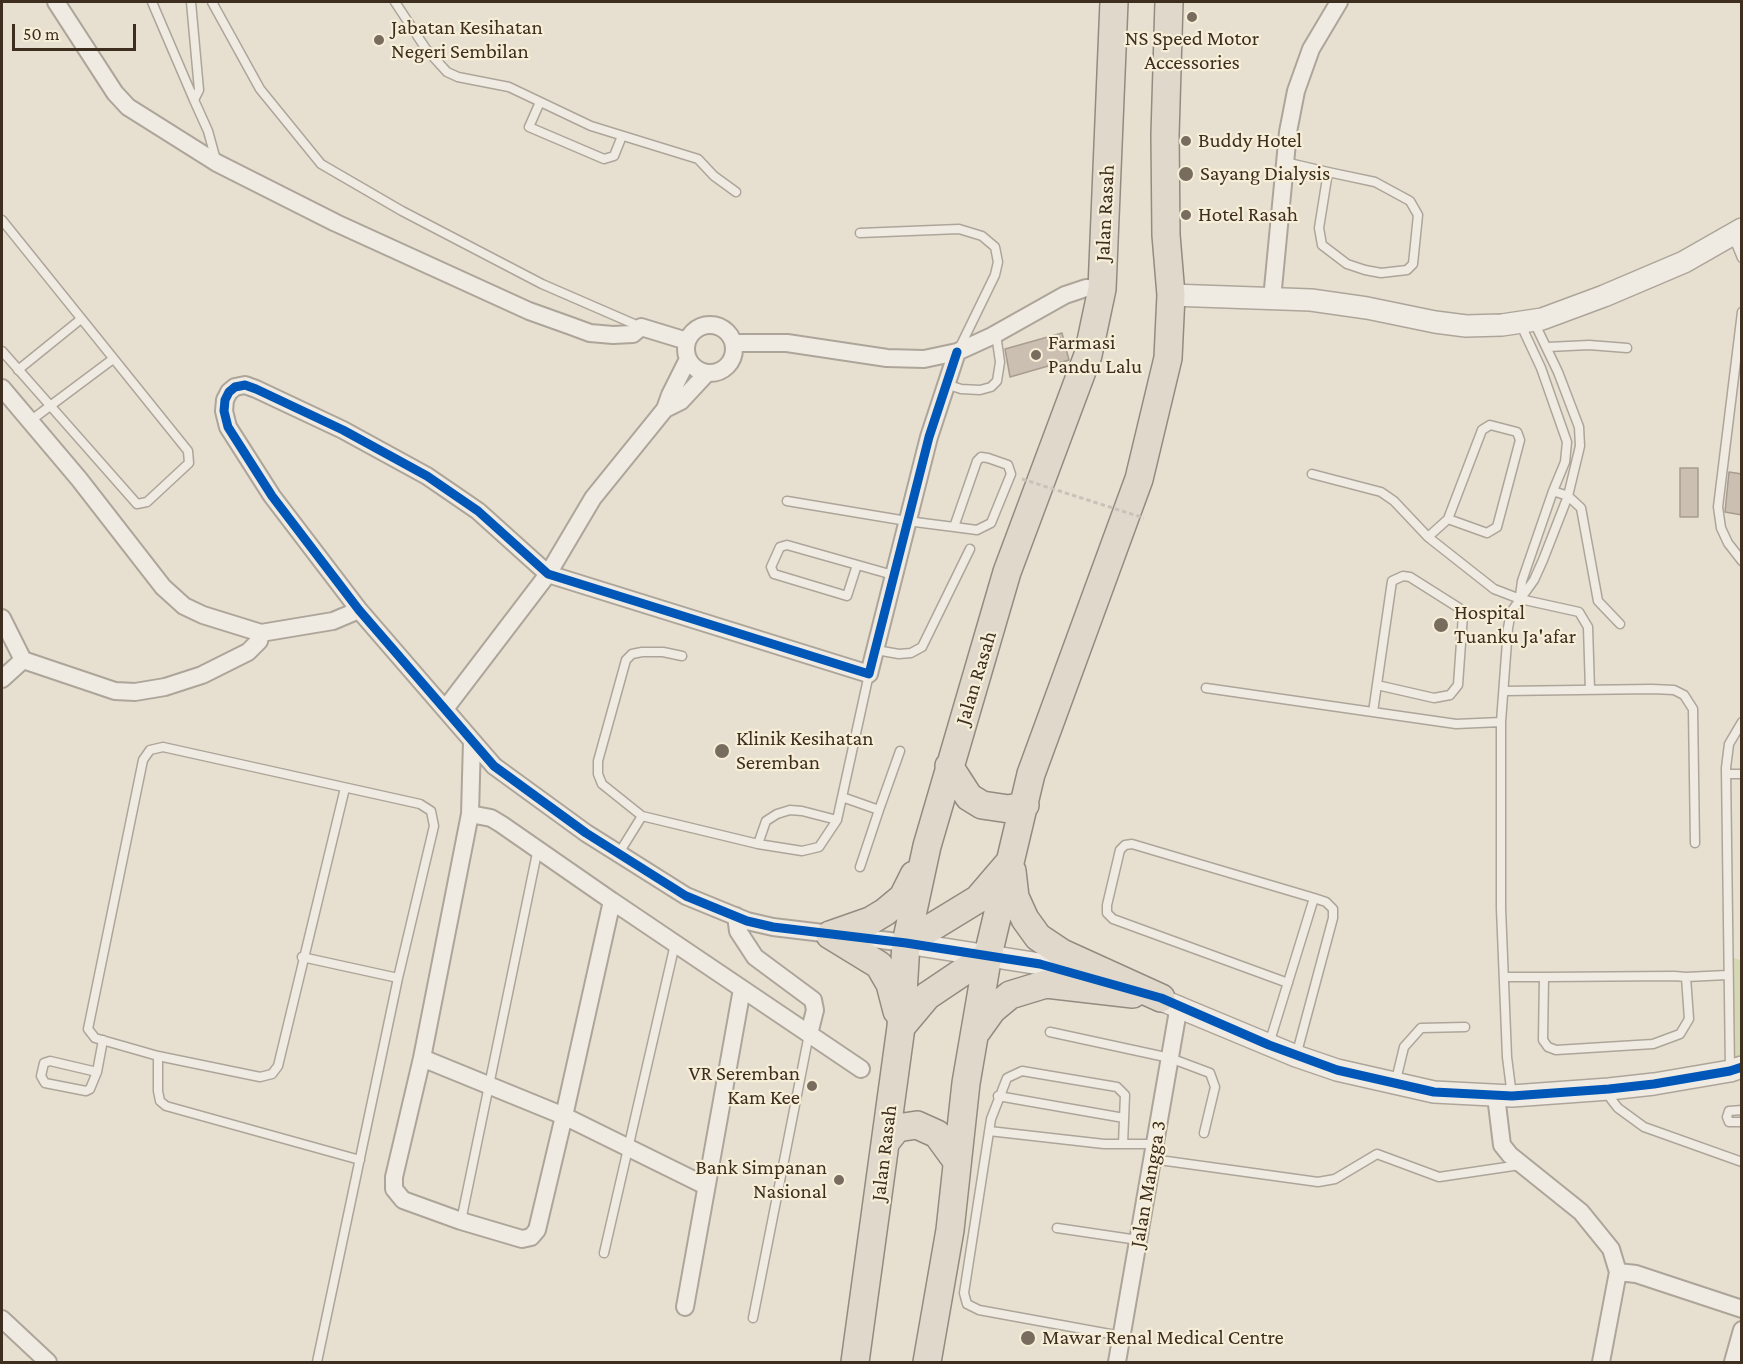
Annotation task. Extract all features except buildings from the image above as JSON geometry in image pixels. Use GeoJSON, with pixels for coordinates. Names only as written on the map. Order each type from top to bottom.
{"type":"FeatureCollection","features":[{"type":"Feature","properties":{"kind":"highway","name":"Jalan Rasah"},"geometry":{"type":"LineString","coordinates":[[855,1362],[902,1027],[906,943],[927,846],[1007,572],[1088,356],[1102,289],[1114,2]]}},
{"type":"Feature","properties":{"kind":"highway"},"geometry":{"type":"LineString","coordinates":[[927,1362],[950,1230],[956,1160],[988,955],[1034,764],[1139,479],[1168,358],[1171,295],[1166,235],[1164,135],[1167,38],[1173,6]]}},
{"type":"Feature","properties":{"kind":"highway"},"geometry":{"type":"LineString","coordinates":[[949,766],[969,797],[982,805],[1009,809],[1025,805]]}},
{"type":"Feature","properties":{"kind":"highway"},"geometry":{"type":"LineString","coordinates":[[830,935],[870,921],[903,897],[927,846]]}},
{"type":"Feature","properties":{"kind":"highway"},"geometry":{"type":"LineString","coordinates":[[906,943],[978,899],[1011,861]]}},
{"type":"Feature","properties":{"kind":"highway"},"geometry":{"type":"LineString","coordinates":[[1011,861],[1015,897],[1025,919],[1038,937],[1062,953],[1170,1001]]}},
{"type":"Feature","properties":{"kind":"highway"},"geometry":{"type":"LineString","coordinates":[[830,935],[879,965],[890,984],[902,1027]]}},
{"type":"Feature","properties":{"kind":"highway"},"geometry":{"type":"LineString","coordinates":[[902,1027],[927,996],[988,955]]}},
{"type":"Feature","properties":{"kind":"highway"},"geometry":{"type":"LineString","coordinates":[[975,1034],[992,1010],[1010,994],[1046,984],[1170,1001]]}},
{"type":"Feature","properties":{"kind":"highway"},"geometry":{"type":"LineString","coordinates":[[885,1143],[897,1128],[917,1125],[937,1134],[956,1160]]}},
{"type":"Feature","properties":{"kind":"street"},"geometry":{"type":"LineString","coordinates":[[56,2],[115,93],[128,107],[217,163],[336,223],[529,310],[590,333],[633,334],[641,327],[687,341]]}},
{"type":"Feature","properties":{"kind":"street"},"geometry":{"type":"LineString","coordinates":[[1272,299],[1285,162],[1296,91],[1311,49],[1339,2]]}},
{"type":"Feature","properties":{"kind":"street"},"geometry":{"type":"LineString","coordinates":[[1171,295],[1272,299],[1345,305],[1466,326],[1526,321],[1604,296],[1674,267],[1737,231]]}},
{"type":"Feature","properties":{"kind":"street"},"geometry":{"type":"LineString","coordinates":[[734,343],[787,343],[887,358],[924,359],[957,352],[996,334],[1065,295],[1086,288],[1102,289]]}},
{"type":"Feature","properties":{"kind":"street"},"geometry":{"type":"LineString","coordinates":[[666,409],[670,395],[688,359],[687,341],[694,330],[709,324],[725,329],[734,343],[735,351],[728,365],[722,370],[707,373],[699,370],[688,359]]}},
{"type":"Feature","properties":{"kind":"street"},"geometry":{"type":"LineString","coordinates":[[957,352],[907,520],[869,674],[548,574],[478,511],[427,476],[344,430],[266,393],[244,385],[235,387],[225,400],[224,411],[228,427],[272,496],[359,610],[494,766],[619,853],[686,896],[736,916],[773,927],[906,943],[1040,964],[1170,1001],[1269,1045],[1337,1070],[1434,1092],[1504,1096],[1609,1089],[1654,1084],[1732,1065]]}},
{"type":"Feature","properties":{"kind":"street"},"geometry":{"type":"LineString","coordinates":[[445,709],[548,574],[593,498],[666,409],[681,401],[707,373]]}},
{"type":"Feature","properties":{"kind":"street"},"geometry":{"type":"LineString","coordinates":[[2,388],[172,597],[203,615],[261,633],[333,621],[359,610]]}},
{"type":"Feature","properties":{"kind":"street"},"geometry":{"type":"LineString","coordinates":[[2,618],[23,660],[97,687],[135,692],[165,687],[228,663],[255,646],[261,633]]}},
{"type":"Feature","properties":{"kind":"street"},"geometry":{"type":"LineString","coordinates":[[2,679],[23,660]]}},
{"type":"Feature","properties":{"kind":"street"},"geometry":{"type":"LineString","coordinates":[[472,741],[470,814],[422,1058],[394,1177],[394,1190],[403,1200],[461,1221],[522,1239],[535,1234],[612,901]]}},
{"type":"Feature","properties":{"kind":"street"},"geometry":{"type":"LineString","coordinates":[[470,814],[491,818],[538,848],[612,901],[861,1069]]}},
{"type":"Feature","properties":{"kind":"street"},"geometry":{"type":"LineString","coordinates":[[736,916],[738,932],[754,957],[813,1000],[815,1010],[809,1034]]}},
{"type":"Feature","properties":{"kind":"street"},"geometry":{"type":"LineString","coordinates":[[684,1307],[742,989]]}},
{"type":"Feature","properties":{"kind":"street","name":"Jalan Mangga 3"},"geometry":{"type":"LineString","coordinates":[[1117,1362],[1170,1058],[1170,1001]]}},
{"type":"Feature","properties":{"kind":"street"},"geometry":{"type":"LineString","coordinates":[[422,1058],[491,1084],[564,1116],[706,1186]]}},
{"type":"Feature","properties":{"kind":"street"},"geometry":{"type":"LineString","coordinates":[[1504,1096],[1502,1145],[1520,1165],[1588,1219],[1611,1249],[1618,1272],[1600,1362]]}},
{"type":"Feature","properties":{"kind":"street"},"geometry":{"type":"LineString","coordinates":[[1618,1272],[1636,1274],[1742,1310]]}},
{"type":"Feature","properties":{"kind":"street"},"geometry":{"type":"LineString","coordinates":[[2,1319],[48,1362]]}},
{"type":"Feature","properties":{"kind":"street"},"geometry":{"type":"LineString","coordinates":[[1732,1362],[1742,1330]]}},
{"type":"Feature","properties":{"kind":"lane"},"geometry":{"type":"LineString","coordinates":[[152,2],[208,131],[217,163]]}},
{"type":"Feature","properties":{"kind":"lane"},"geometry":{"type":"LineString","coordinates":[[191,2],[199,90],[194,100]]}},
{"type":"Feature","properties":{"kind":"lane"},"geometry":{"type":"LineString","coordinates":[[212,2],[260,89],[321,164],[402,211],[542,284],[641,327]]}},
{"type":"Feature","properties":{"kind":"lane"},"geometry":{"type":"LineString","coordinates":[[395,2],[426,49],[447,72],[458,77],[509,87],[591,126],[698,159],[714,176],[736,192]]}},
{"type":"Feature","properties":{"kind":"lane"},"geometry":{"type":"LineString","coordinates":[[540,102],[529,127],[604,159],[614,156],[622,136]]}},
{"type":"Feature","properties":{"kind":"lane"},"geometry":{"type":"LineString","coordinates":[[1285,162],[1328,171],[1375,182],[1394,190],[1416,208],[1418,215],[1413,264],[1407,270],[1381,273],[1365,270],[1347,264],[1322,245],[1319,228],[1328,171]]}},
{"type":"Feature","properties":{"kind":"lane"},"geometry":{"type":"LineString","coordinates":[[2,220],[188,451],[190,459],[187,466],[145,504],[135,502],[2,351]]}},
{"type":"Feature","properties":{"kind":"lane"},"geometry":{"type":"LineString","coordinates":[[860,233],[959,229],[982,237],[995,247],[998,262],[995,275],[957,352]]}},
{"type":"Feature","properties":{"kind":"lane"},"geometry":{"type":"LineString","coordinates":[[1737,231],[1742,258]]}},
{"type":"Feature","properties":{"kind":"lane"},"geometry":{"type":"LineString","coordinates":[[1742,312],[1718,507],[1721,528],[1728,543],[1742,561]]}},
{"type":"Feature","properties":{"kind":"lane"},"geometry":{"type":"LineString","coordinates":[[18,370],[81,319]]}},
{"type":"Feature","properties":{"kind":"lane"},"geometry":{"type":"LineString","coordinates":[[1504,1096],[1507,1057],[1501,722],[1510,612],[1534,580],[1568,496],[1578,464],[1580,446],[1579,427],[1548,347],[1526,321]]}},
{"type":"Feature","properties":{"kind":"lane"},"geometry":{"type":"LineString","coordinates":[[1520,599],[1522,581],[1565,462],[1567,442],[1526,321]]}},
{"type":"Feature","properties":{"kind":"lane"},"geometry":{"type":"LineString","coordinates":[[946,384],[961,389],[980,390],[991,387],[997,381],[1000,362],[996,334]]}},
{"type":"Feature","properties":{"kind":"lane"},"geometry":{"type":"LineString","coordinates":[[1548,347],[1588,345],[1627,348]]}},
{"type":"Feature","properties":{"kind":"lane"},"geometry":{"type":"LineString","coordinates":[[30,421],[113,359]]}},
{"type":"Feature","properties":{"kind":"lane"},"geometry":{"type":"LineString","coordinates":[[1428,537],[1448,519],[1482,430],[1490,425],[1516,432],[1520,440],[1497,527],[1486,533],[1448,519]]}},
{"type":"Feature","properties":{"kind":"lane"},"geometry":{"type":"LineString","coordinates":[[787,501],[907,520],[954,527],[977,530],[991,523],[1011,474],[1008,465],[988,458],[981,458],[977,461],[954,527]]}},
{"type":"Feature","properties":{"kind":"lane"},"geometry":{"type":"LineString","coordinates":[[1312,474],[1381,492],[1394,501],[1428,537],[1494,589],[1520,599],[1580,612],[1588,627],[1590,690]]}},
{"type":"Feature","properties":{"kind":"lane"},"geometry":{"type":"LineString","coordinates":[[1553,491],[1568,496],[1581,508],[1598,601],[1620,624]]}},
{"type":"Feature","properties":{"kind":"lane"},"geometry":{"type":"LineString","coordinates":[[857,566],[847,596],[774,574],[771,567],[783,545],[894,575]]}},
{"type":"Feature","properties":{"kind":"lane"},"geometry":{"type":"LineString","coordinates":[[876,650],[899,654],[911,653],[922,647],[970,549]]}},
{"type":"Feature","properties":{"kind":"lane"},"geometry":{"type":"LineString","coordinates":[[1374,712],[1377,685],[1392,581],[1403,576],[1410,577],[1459,608],[1463,615],[1458,685],[1450,695],[1434,698],[1377,685]]}},
{"type":"Feature","properties":{"kind":"lane"},"geometry":{"type":"LineString","coordinates":[[682,656],[663,652],[642,652],[632,654],[626,660],[601,750],[598,774],[602,784],[642,816],[758,844],[802,851],[819,847],[837,820],[869,674]]}},
{"type":"Feature","properties":{"kind":"lane"},"geometry":{"type":"LineString","coordinates":[[1206,688],[1456,724],[1501,722]]}},
{"type":"Feature","properties":{"kind":"lane"},"geometry":{"type":"LineString","coordinates":[[1504,691],[1674,690],[1690,700],[1693,709],[1695,843]]}},
{"type":"Feature","properties":{"kind":"lane"},"geometry":{"type":"LineString","coordinates":[[1732,1065],[1727,975],[1726,774],[1729,744],[1742,722]]}},
{"type":"Feature","properties":{"kind":"lane"},"geometry":{"type":"LineString","coordinates":[[317,1362],[434,818],[431,811],[420,804],[163,747],[150,750],[143,760],[88,1029],[91,1036],[158,1056],[260,1077],[272,1074],[278,1066],[302,957],[345,788]]}},
{"type":"Feature","properties":{"kind":"lane"},"geometry":{"type":"LineString","coordinates":[[860,867],[900,751]]}},
{"type":"Feature","properties":{"kind":"lane"},"geometry":{"type":"LineString","coordinates":[[1726,774],[1742,774]]}},
{"type":"Feature","properties":{"kind":"lane"},"geometry":{"type":"LineString","coordinates":[[842,797],[879,810]]}},
{"type":"Feature","properties":{"kind":"lane"},"geometry":{"type":"LineString","coordinates":[[758,844],[766,821],[790,810],[837,820]]}},
{"type":"Feature","properties":{"kind":"lane"},"geometry":{"type":"LineString","coordinates":[[619,853],[642,816]]}},
{"type":"Feature","properties":{"kind":"lane"},"geometry":{"type":"LineString","coordinates":[[1288,983],[1113,919],[1107,913],[1107,905],[1120,850],[1125,845],[1132,844],[1314,898],[1326,902],[1333,909],[1333,918],[1296,1056]]}},
{"type":"Feature","properties":{"kind":"lane"},"geometry":{"type":"LineString","coordinates":[[461,1221],[538,848]]}},
{"type":"Feature","properties":{"kind":"lane"},"geometry":{"type":"LineString","coordinates":[[1269,1045],[1314,898]]}},
{"type":"Feature","properties":{"kind":"lane"},"geometry":{"type":"LineString","coordinates":[[604,1253],[630,1148],[675,944]]}},
{"type":"Feature","properties":{"kind":"lane"},"geometry":{"type":"LineString","coordinates":[[302,957],[398,978]]}},
{"type":"Feature","properties":{"kind":"lane"},"geometry":{"type":"LineString","coordinates":[[1504,977],[1727,975]]}},
{"type":"Feature","properties":{"kind":"lane"},"geometry":{"type":"LineString","coordinates":[[1544,977],[1543,1040],[1548,1047],[1556,1050],[1653,1044],[1680,1034],[1689,1019],[1686,977]]}},
{"type":"Feature","properties":{"kind":"lane"},"geometry":{"type":"LineString","coordinates":[[1395,1085],[1404,1047],[1421,1028],[1465,1027]]}},
{"type":"Feature","properties":{"kind":"lane"},"geometry":{"type":"LineString","coordinates":[[1050,1032],[1170,1058],[1203,1069],[1214,1079],[1215,1088],[1204,1133]]}},
{"type":"Feature","properties":{"kind":"lane"},"geometry":{"type":"LineString","coordinates":[[753,1318],[809,1034]]}},
{"type":"Feature","properties":{"kind":"lane"},"geometry":{"type":"LineString","coordinates":[[97,1072],[46,1061],[41,1076],[45,1083],[86,1091],[93,1086],[97,1072],[103,1040]]}},
{"type":"Feature","properties":{"kind":"lane"},"geometry":{"type":"LineString","coordinates":[[158,1056],[158,1091],[160,1101],[166,1106],[360,1160]]}},
{"type":"Feature","properties":{"kind":"lane"},"geometry":{"type":"LineString","coordinates":[[1121,1336],[979,1310],[967,1304],[964,1293],[989,1131],[998,1096],[1007,1078],[1022,1071],[1117,1087],[1125,1095],[1123,1144]]}},
{"type":"Feature","properties":{"kind":"lane"},"geometry":{"type":"LineString","coordinates":[[1609,1089],[1611,1099],[1618,1108],[1644,1127],[1742,1162]]}},
{"type":"Feature","properties":{"kind":"lane"},"geometry":{"type":"LineString","coordinates":[[998,1096],[1124,1118]]}},
{"type":"Feature","properties":{"kind":"lane"},"geometry":{"type":"LineString","coordinates":[[1742,1110],[1729,1111],[1727,1117],[1729,1122],[1742,1122]]}},
{"type":"Feature","properties":{"kind":"lane"},"geometry":{"type":"LineString","coordinates":[[989,1131],[1123,1144],[1154,1153],[1318,1182],[1335,1179],[1377,1154],[1438,1177],[1520,1165]]}},
{"type":"Feature","properties":{"kind":"lane"},"geometry":{"type":"LineString","coordinates":[[1057,1228],[1138,1240]]}},
{"type":"Feature","properties":{"kind":"path"},"geometry":{"type":"LineString","coordinates":[[1022,478],[1144,518]]}},
{"type":"Feature","properties":{"kind":"green space"},"geometry":{"type":"Polygon","coordinates":[[[1729,956],[1742,961],[1741,1054],[1729,1061],[1729,956]]]}},
{"type":"Feature","properties":{"kind":"cycle path"},"geometry":{"type":"LineString","coordinates":[[957,352],[929,437],[869,674],[548,574],[478,511],[427,476],[343,430],[256,389],[245,385],[235,387],[225,400],[224,411],[228,427],[272,496],[359,610],[494,766],[586,833],[686,896],[747,921],[773,927],[906,943],[1040,964],[1161,998],[1269,1045],[1337,1070],[1434,1092],[1512,1096],[1609,1089],[1654,1084],[1742,1067]]}},
{"type":"Feature","properties":{"kind":"place","name":"NS Speed Motor Accessories"},"geometry":{"type":"Point","coordinates":[1192,17]}},
{"type":"Feature","properties":{"kind":"place","name":"Jabatan Kesihatan Negeri Sembilan"},"geometry":{"type":"Point","coordinates":[379,40]}},
{"type":"Feature","properties":{"kind":"place","name":"Buddy Hotel"},"geometry":{"type":"Point","coordinates":[1186,141]}},
{"type":"Feature","properties":{"kind":"place","name":"Sayang Dialysis"},"geometry":{"type":"Point","coordinates":[1186,174]}},
{"type":"Feature","properties":{"kind":"place","name":"Hotel Rasah"},"geometry":{"type":"Point","coordinates":[1186,215]}},
{"type":"Feature","properties":{"kind":"place","name":"Farmasi Pandu Lalu"},"geometry":{"type":"Point","coordinates":[1036,355]}},
{"type":"Feature","properties":{"kind":"place","name":"Hospital Tuanku Ja'afar"},"geometry":{"type":"Point","coordinates":[1441,625]}},
{"type":"Feature","properties":{"kind":"place","name":"Klinik Kesihatan Seremban"},"geometry":{"type":"Point","coordinates":[722,751]}},
{"type":"Feature","properties":{"kind":"place","name":"VR Seremban Kam Kee"},"geometry":{"type":"Point","coordinates":[812,1086]}},
{"type":"Feature","properties":{"kind":"place","name":"Bank Simpanan Nasional"},"geometry":{"type":"Point","coordinates":[839,1180]}},
{"type":"Feature","properties":{"kind":"place","name":"Mawar Renal Medical Centre"},"geometry":{"type":"Point","coordinates":[1028,1338]}}]}
